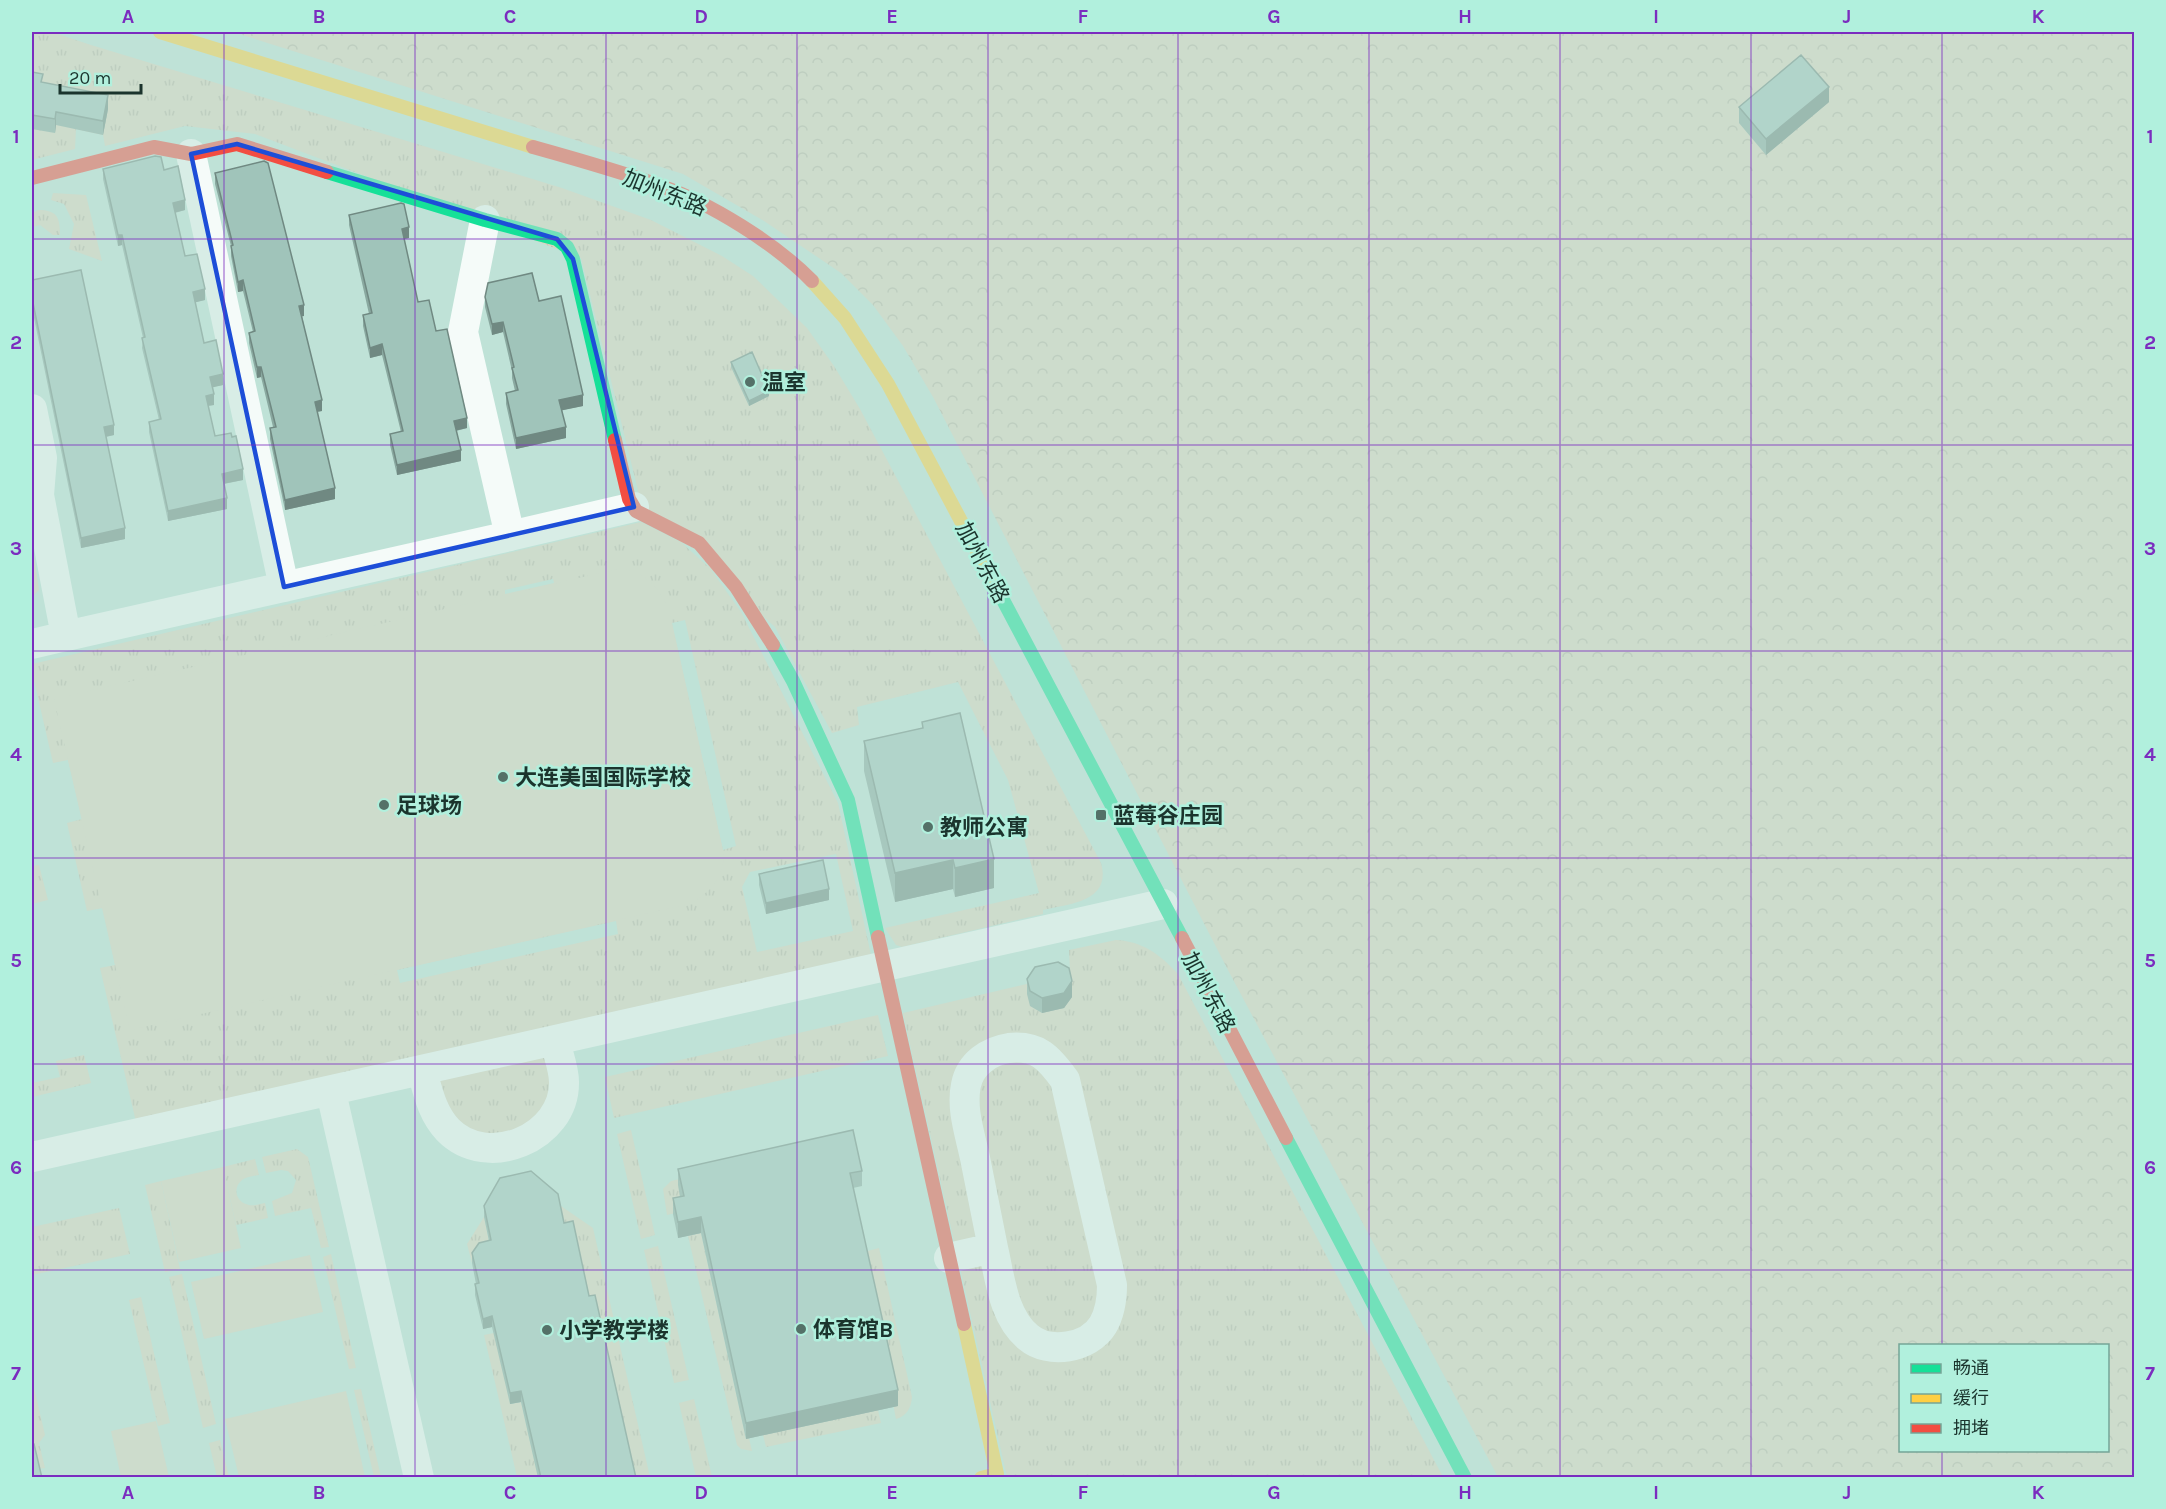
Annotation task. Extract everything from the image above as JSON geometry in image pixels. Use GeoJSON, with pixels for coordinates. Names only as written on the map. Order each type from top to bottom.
{"type":"FeatureCollection","features":[{"type":"Feature","properties":{"kind":"street","name":"加州东路"},"geometry":{"type":"LineString","coordinates":[[160,32],[662,186],[697,201],[727,218],[771,248],[804,275],[845,318],[888,384],[1464,1478]]}},
{"type":"Feature","properties":{"kind":"street"},"geometry":{"type":"LineString","coordinates":[[32,178],[154,147],[190,154],[237,144],[485,220],[557,239],[567,247],[573,259],[629,499],[636,511],[699,543],[736,587],[766,632],[793,681],[848,800],[997,1476],[981,1478]]}},
{"type":"Feature","properties":{"kind":"street"},"geometry":{"type":"LineString","coordinates":[[190,154],[284,587]]}},
{"type":"Feature","properties":{"kind":"street"},"geometry":{"type":"LineString","coordinates":[[485,220],[463,332],[510,536]]}},
{"type":"Feature","properties":{"kind":"street"},"geometry":{"type":"LineString","coordinates":[[32,409],[42,458],[39,495],[66,636]]}},
{"type":"Feature","properties":{"kind":"street"},"geometry":{"type":"LineString","coordinates":[[32,644],[634,507]]}},
{"type":"Feature","properties":{"kind":"street"},"geometry":{"type":"LineString","coordinates":[[32,1157],[331,1092],[1163,904]]}},
{"type":"Feature","properties":{"kind":"street"},"geometry":{"type":"LineString","coordinates":[[422,1071],[436,1113],[449,1131],[467,1143],[489,1148],[511,1147],[532,1138],[549,1123],[560,1104],[564,1082],[555,1041]]}},
{"type":"Feature","properties":{"kind":"street"},"geometry":{"type":"LineString","coordinates":[[1003,1049],[1034,1049],[1044,1055],[1065,1080],[1112,1285],[1112,1299],[1103,1324],[1096,1333],[1081,1342],[1061,1348],[1042,1345],[1029,1338],[1017,1324],[1007,1306],[993,1248],[965,1112],[966,1083],[970,1072],[978,1062],[990,1054],[1003,1049]]}},
{"type":"Feature","properties":{"kind":"street"},"geometry":{"type":"LineString","coordinates":[[331,1092],[419,1478]]}},
{"type":"Feature","properties":{"kind":"street"},"geometry":{"type":"LineString","coordinates":[[949,1258],[993,1248]]}},
{"type":"Feature","properties":{"kind":"highlighted area"},"geometry":{"type":"Polygon","coordinates":[[[237,144],[557,239],[573,259],[634,507],[284,587],[191,154],[237,144]]]}},
{"type":"Feature","properties":{"kind":"green space"},"geometry":{"type":"Polygon","coordinates":[[[32,32],[52,32],[562,188],[651,220],[722,256],[753,276],[807,328],[860,409],[1101,863],[1103,876],[1100,886],[1086,899],[1043,910],[1043,914],[902,947],[896,945],[885,928],[1039,893],[1008,780],[958,682],[857,707],[859,725],[832,733],[775,627],[642,507],[581,258],[255,134],[185,126],[105,146],[103,135],[76,129],[75,149],[32,160],[32,32]]]}},
{"type":"Feature","properties":{"kind":"green space"},"geometry":{"type":"Polygon","coordinates":[[[233,32],[2134,32],[2134,1477],[1498,1477],[1229,972],[933,397],[903,346],[873,305],[841,273],[764,221],[683,174],[233,32]]]}},
{"type":"Feature","properties":{"kind":"green space"},"geometry":{"type":"Polygon","coordinates":[[[53,193],[86,195],[102,261],[69,249],[74,224],[64,204],[51,200],[53,193]]]}},
{"type":"Feature","properties":{"kind":"green space"},"geometry":{"type":"Polygon","coordinates":[[[38,210],[49,211],[56,216],[60,235],[53,235],[40,225],[32,227],[32,214],[38,210]]]}},
{"type":"Feature","properties":{"kind":"green space"},"geometry":{"type":"Polygon","coordinates":[[[641,522],[697,550],[741,612],[838,803],[871,955],[136,1122],[100,968],[115,965],[103,908],[87,911],[67,823],[82,819],[68,760],[53,763],[32,664],[641,522]],[[553,579],[505,590],[505,594],[554,583],[553,579]],[[685,620],[672,623],[723,850],[736,846],[685,620]],[[836,854],[750,872],[742,887],[757,952],[853,931],[836,854]],[[616,921],[397,970],[400,983],[618,934],[616,921]]]}},
{"type":"Feature","properties":{"kind":"green space"},"geometry":{"type":"Polygon","coordinates":[[[32,541],[39,590],[32,597],[32,541]]]}},
{"type":"Feature","properties":{"kind":"green space"},"geometry":{"type":"Polygon","coordinates":[[[618,569],[642,575],[659,592],[668,607],[724,855],[718,878],[709,890],[689,904],[130,1030],[54,699],[618,569]]]}},
{"type":"Feature","properties":{"kind":"green space"},"geometry":{"type":"Polygon","coordinates":[[[39,865],[48,900],[32,904],[32,866],[39,865]]]}},
{"type":"Feature","properties":{"kind":"green space"},"geometry":{"type":"Polygon","coordinates":[[[1116,940],[1143,946],[1165,961],[1178,974],[1443,1477],[1007,1477],[903,1013],[1035,982],[1070,971],[1069,950],[1116,940]]]}},
{"type":"Feature","properties":{"kind":"green space"},"geometry":{"type":"Polygon","coordinates":[[[878,1015],[888,1056],[614,1118],[605,1077],[878,1015]]]}},
{"type":"Feature","properties":{"kind":"green space"},"geometry":{"type":"Polygon","coordinates":[[[555,1041],[549,1123],[467,1143],[422,1071],[555,1041]]]}},
{"type":"Feature","properties":{"kind":"green space"},"geometry":{"type":"Polygon","coordinates":[[[84,1055],[91,1083],[32,1097],[32,1083],[60,1077],[56,1061],[84,1055]]]}},
{"type":"Feature","properties":{"kind":"green space"},"geometry":{"type":"Polygon","coordinates":[[[631,1130],[655,1235],[641,1239],[617,1134],[631,1130]]]}},
{"type":"Feature","properties":{"kind":"green space"},"geometry":{"type":"Polygon","coordinates":[[[297,1149],[308,1157],[329,1247],[321,1248],[311,1208],[275,1216],[272,1201],[292,1193],[296,1180],[288,1171],[266,1173],[262,1157],[297,1149]]]}},
{"type":"Feature","properties":{"kind":"green space"},"geometry":{"type":"Polygon","coordinates":[[[255,1159],[259,1175],[241,1181],[237,1187],[237,1194],[240,1200],[248,1205],[265,1203],[268,1218],[236,1225],[223,1167],[255,1159]]]}},
{"type":"Feature","properties":{"kind":"green space"},"geometry":{"type":"Polygon","coordinates":[[[752,1162],[684,1211],[667,1215],[663,1189],[671,1181],[752,1162]]]}},
{"type":"Feature","properties":{"kind":"green space"},"geometry":{"type":"Polygon","coordinates":[[[223,1167],[241,1248],[179,1262],[161,1181],[223,1167]]]}},
{"type":"Feature","properties":{"kind":"green space"},"geometry":{"type":"Polygon","coordinates":[[[161,1181],[180,1269],[165,1272],[145,1185],[161,1181]]]}},
{"type":"Feature","properties":{"kind":"green space"},"geometry":{"type":"Polygon","coordinates":[[[558,1204],[593,1228],[650,1477],[634,1477],[589,1307],[564,1234],[558,1204]]]}},
{"type":"Feature","properties":{"kind":"green space"},"geometry":{"type":"Polygon","coordinates":[[[119,1208],[130,1254],[32,1275],[32,1227],[119,1208]]]}},
{"type":"Feature","properties":{"kind":"green space"},"geometry":{"type":"Polygon","coordinates":[[[484,1217],[491,1251],[479,1253],[472,1263],[467,1244],[484,1217]]]}},
{"type":"Feature","properties":{"kind":"green space"},"geometry":{"type":"Polygon","coordinates":[[[701,1233],[746,1439],[749,1438],[752,1451],[741,1449],[737,1445],[688,1236],[701,1233]]]}},
{"type":"Feature","properties":{"kind":"green space"},"geometry":{"type":"Polygon","coordinates":[[[658,1246],[689,1380],[674,1383],[644,1250],[658,1246]]]}},
{"type":"Feature","properties":{"kind":"green space"},"geometry":{"type":"Polygon","coordinates":[[[879,1248],[912,1397],[908,1411],[896,1419],[864,1252],[879,1248]]]}},
{"type":"Feature","properties":{"kind":"green space"},"geometry":{"type":"Polygon","coordinates":[[[331,1254],[356,1368],[349,1369],[323,1257],[331,1254]]]}},
{"type":"Feature","properties":{"kind":"green space"},"geometry":{"type":"Polygon","coordinates":[[[310,1255],[323,1312],[204,1339],[191,1282],[310,1255]]]}},
{"type":"Feature","properties":{"kind":"green space"},"geometry":{"type":"Polygon","coordinates":[[[182,1274],[216,1424],[203,1428],[169,1277],[182,1274]]]}},
{"type":"Feature","properties":{"kind":"green space"},"geometry":{"type":"Polygon","coordinates":[[[141,1297],[170,1423],[158,1426],[129,1300],[141,1297]]]}},
{"type":"Feature","properties":{"kind":"green space"},"geometry":{"type":"Polygon","coordinates":[[[494,1333],[511,1404],[521,1402],[538,1477],[517,1477],[484,1335],[494,1333]]]}},
{"type":"Feature","properties":{"kind":"green space"},"geometry":{"type":"Polygon","coordinates":[[[32,1379],[45,1435],[39,1443],[45,1468],[38,1469],[32,1441],[32,1379]]]}},
{"type":"Feature","properties":{"kind":"green space"},"geometry":{"type":"Polygon","coordinates":[[[361,1389],[381,1477],[374,1477],[354,1390],[361,1389]]]}},
{"type":"Feature","properties":{"kind":"green space"},"geometry":{"type":"Polygon","coordinates":[[[346,1391],[365,1477],[239,1477],[225,1419],[346,1391]]]}},
{"type":"Feature","properties":{"kind":"green space"},"geometry":{"type":"Polygon","coordinates":[[[694,1399],[712,1477],[696,1477],[679,1403],[694,1399]]]}},
{"type":"Feature","properties":{"kind":"green space"},"geometry":{"type":"Polygon","coordinates":[[[878,1410],[881,1423],[766,1447],[763,1435],[878,1410]]]}},
{"type":"Feature","properties":{"kind":"green space"},"geometry":{"type":"Polygon","coordinates":[[[156,1421],[169,1477],[121,1477],[111,1431],[156,1421]]]}},
{"type":"Feature","properties":{"kind":"green space"},"geometry":{"type":"Polygon","coordinates":[[[220,1440],[229,1477],[217,1477],[209,1443],[220,1440]]]}},
{"type":"Feature","properties":{"kind":"building"},"geometry":{"type":"Polygon","coordinates":[[[1801,55],[1829,87],[1766,139],[1739,107],[1801,55]]]}},
{"type":"Feature","properties":{"kind":"building"},"geometry":{"type":"Polygon","coordinates":[[[32,72],[43,74],[41,82],[108,95],[103,121],[56,112],[55,119],[32,115],[32,72]]]}},
{"type":"Feature","properties":{"kind":"building"},"geometry":{"type":"Polygon","coordinates":[[[155,156],[161,157],[164,170],[178,166],[185,200],[173,203],[185,256],[197,254],[205,289],[193,292],[204,343],[216,340],[223,374],[210,377],[214,394],[206,396],[215,436],[231,433],[232,437],[236,436],[243,469],[222,474],[227,498],[168,511],[149,422],[161,419],[122,235],[118,235],[103,169],[155,156]]]}},
{"type":"Feature","properties":{"kind":"building"},"geometry":{"type":"Polygon","coordinates":[[[264,161],[268,163],[304,305],[299,306],[322,400],[315,402],[335,488],[285,500],[270,428],[276,427],[261,367],[257,367],[249,333],[255,331],[243,280],[238,282],[231,246],[233,245],[215,173],[264,161]]]}},
{"type":"Feature","properties":{"kind":"building"},"geometry":{"type":"Polygon","coordinates":[[[404,204],[409,227],[402,229],[418,302],[429,300],[436,331],[447,329],[467,418],[454,421],[461,450],[397,465],[390,434],[403,431],[382,344],[370,348],[363,315],[372,313],[349,215],[404,204]]]}},
{"type":"Feature","properties":{"kind":"building"},"geometry":{"type":"Polygon","coordinates":[[[81,270],[114,425],[104,427],[125,528],[81,538],[32,298],[32,280],[81,270]]]}},
{"type":"Feature","properties":{"kind":"building"},"geometry":{"type":"Polygon","coordinates":[[[532,273],[539,301],[561,296],[583,395],[559,400],[566,427],[516,438],[506,393],[518,390],[512,368],[514,367],[503,322],[492,324],[485,297],[488,283],[532,273]]]}},
{"type":"Feature","properties":{"kind":"building","name":"温室"},"geometry":{"type":"Polygon","coordinates":[[[752,352],[769,391],[749,401],[731,362],[752,352]]]}},
{"type":"Feature","properties":{"kind":"building","name":"教师公寓"},"geometry":{"type":"Polygon","coordinates":[[[960,713],[994,859],[955,868],[953,860],[895,873],[864,741],[923,728],[922,722],[960,713]]]}},
{"type":"Feature","properties":{"kind":"building"},"geometry":{"type":"Polygon","coordinates":[[[823,860],[829,889],[766,903],[759,874],[823,860]]]}},
{"type":"Feature","properties":{"kind":"building"},"geometry":{"type":"Polygon","coordinates":[[[1058,962],[1069,968],[1072,981],[1064,993],[1042,998],[1030,991],[1027,979],[1035,967],[1058,962]]]}},
{"type":"Feature","properties":{"kind":"building","name":"体育馆B"},"geometry":{"type":"Polygon","coordinates":[[[853,1130],[862,1171],[850,1173],[898,1390],[746,1423],[701,1217],[678,1222],[673,1198],[684,1196],[678,1169],[853,1130]]]}},
{"type":"Feature","properties":{"kind":"building","name":"小学教学楼"},"geometry":{"type":"Polygon","coordinates":[[[531,1171],[558,1194],[564,1223],[573,1221],[589,1296],[595,1295],[636,1478],[541,1478],[521,1391],[510,1393],[492,1316],[483,1319],[475,1284],[479,1283],[472,1253],[479,1243],[491,1240],[484,1206],[500,1178],[531,1171]]]}},
{"type":"Feature","properties":{"kind":"building"},"geometry":{"type":"Polygon","coordinates":[[[32,1444],[34,1444],[42,1478],[32,1478],[32,1444]]]}},
{"type":"Feature","properties":{"kind":"traffic: fast"},"geometry":{"type":"LineString","coordinates":[[327,172],[485,220],[557,239],[567,247],[573,259],[615,440]]}},
{"type":"Feature","properties":{"kind":"traffic: fast"},"geometry":{"type":"LineString","coordinates":[[994,583],[1182,938]]}},
{"type":"Feature","properties":{"kind":"traffic: fast"},"geometry":{"type":"LineString","coordinates":[[773,645],[793,681],[848,800],[878,937]]}},
{"type":"Feature","properties":{"kind":"traffic: fast"},"geometry":{"type":"LineString","coordinates":[[1286,1138],[1465,1478]]}},
{"type":"Feature","properties":{"kind":"traffic: slow"},"geometry":{"type":"LineString","coordinates":[[160,32],[533,147]]}},
{"type":"Feature","properties":{"kind":"traffic: slow"},"geometry":{"type":"LineString","coordinates":[[812,281],[845,318],[888,384],[994,583]]}},
{"type":"Feature","properties":{"kind":"traffic: slow"},"geometry":{"type":"LineString","coordinates":[[964,1324],[997,1474],[981,1478]]}},
{"type":"Feature","properties":{"kind":"traffic: jam"},"geometry":{"type":"LineString","coordinates":[[32,178],[154,147],[191,154],[237,144],[327,172]]}},
{"type":"Feature","properties":{"kind":"traffic: jam"},"geometry":{"type":"LineString","coordinates":[[533,147],[597,165],[680,193],[721,214],[761,239],[812,281]]}},
{"type":"Feature","properties":{"kind":"traffic: jam"},"geometry":{"type":"LineString","coordinates":[[615,440],[629,499],[636,511],[699,543],[736,587],[773,645]]}},
{"type":"Feature","properties":{"kind":"traffic: jam"},"geometry":{"type":"LineString","coordinates":[[878,937],[964,1324]]}},
{"type":"Feature","properties":{"kind":"traffic: jam"},"geometry":{"type":"LineString","coordinates":[[1182,938],[1286,1138]]}},
{"type":"Feature","properties":{"kind":"place","name":"温室"},"geometry":{"type":"Point","coordinates":[750,382]}},
{"type":"Feature","properties":{"kind":"place","name":"大连美国国际学校"},"geometry":{"type":"Point","coordinates":[503,777]}},
{"type":"Feature","properties":{"kind":"place","name":"足球场"},"geometry":{"type":"Point","coordinates":[384,805]}},
{"type":"Feature","properties":{"kind":"place","name":"蓝莓谷庄园"},"geometry":{"type":"Point","coordinates":[1101,815]}},
{"type":"Feature","properties":{"kind":"place","name":"教师公寓"},"geometry":{"type":"Point","coordinates":[928,827]}},
{"type":"Feature","properties":{"kind":"place","name":"体育馆B"},"geometry":{"type":"Point","coordinates":[801,1329]}},
{"type":"Feature","properties":{"kind":"place","name":"小学教学楼"},"geometry":{"type":"Point","coordinates":[547,1330]}}]}
